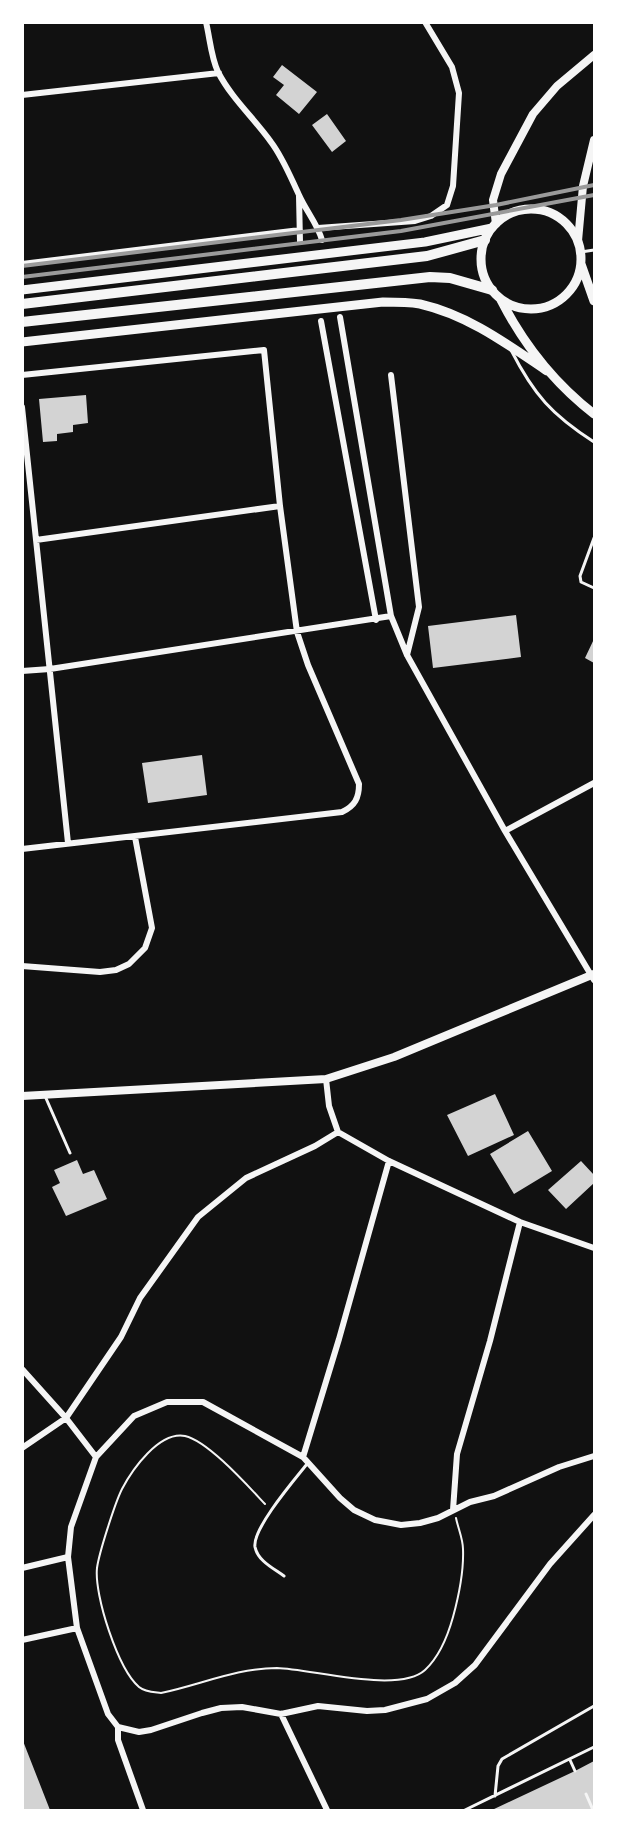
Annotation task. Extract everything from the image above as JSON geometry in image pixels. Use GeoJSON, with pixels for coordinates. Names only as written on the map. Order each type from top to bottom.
{"type":"FeatureCollection","features":[{"type":"Feature","properties":{"kind":"highway"},"geometry":{"type":"LineString","coordinates":[[22,304],[413,258],[485,240]]}},
{"type":"Feature","properties":{"kind":"highway"},"geometry":{"type":"LineString","coordinates":[[22,322],[440,277],[492,290]]}},
{"type":"Feature","properties":{"kind":"main road"},"geometry":{"type":"LineString","coordinates":[[494,226],[493,200],[501,174],[533,114],[557,86],[594,55]]}},
{"type":"Feature","properties":{"kind":"main road"},"geometry":{"type":"LineString","coordinates":[[594,141],[583,186],[578,241],[581,263],[594,301]]}},
{"type":"Feature","properties":{"kind":"main road"},"geometry":{"type":"LineString","coordinates":[[547,371],[530,349],[501,300],[485,279],[481,266],[482,252],[485,240],[494,226],[511,214],[524,210],[538,210],[551,214],[563,221],[578,241]]}},
{"type":"Feature","properties":{"kind":"main road"},"geometry":{"type":"LineString","coordinates":[[22,290],[425,242],[494,226]]}},
{"type":"Feature","properties":{"kind":"main road"},"geometry":{"type":"LineString","coordinates":[[501,300],[515,307],[530,309],[545,307],[559,301],[570,291],[578,278],[581,263]]}},
{"type":"Feature","properties":{"kind":"main road"},"geometry":{"type":"LineString","coordinates":[[22,342],[352,305],[383,302],[418,303],[468,320],[507,344],[547,371],[594,414]]}},
{"type":"Feature","properties":{"kind":"main road"},"geometry":{"type":"LineString","coordinates":[[22,1096],[326,1079],[394,1057],[594,976]]}},
{"type":"Feature","properties":{"kind":"street"},"geometry":{"type":"LineString","coordinates":[[206,22],[219,73],[246,113],[271,141],[291,174],[322,240]]}},
{"type":"Feature","properties":{"kind":"street"},"geometry":{"type":"LineString","coordinates":[[318,228],[415,221],[431,216],[447,205],[452,196],[459,93],[452,67],[425,22]]}},
{"type":"Feature","properties":{"kind":"street"},"geometry":{"type":"LineString","coordinates":[[22,95],[219,73]]}},
{"type":"Feature","properties":{"kind":"street"},"geometry":{"type":"LineString","coordinates":[[299,195],[300,242]]}},
{"type":"Feature","properties":{"kind":"street"},"geometry":{"type":"LineString","coordinates":[[22,264],[300,230]]}},
{"type":"Feature","properties":{"kind":"street"},"geometry":{"type":"LineString","coordinates":[[340,317],[391,616],[407,655],[505,831],[594,976]]}},
{"type":"Feature","properties":{"kind":"street"},"geometry":{"type":"LineString","coordinates":[[321,321],[376,620]]}},
{"type":"Feature","properties":{"kind":"street"},"geometry":{"type":"LineString","coordinates":[[22,375],[264,350],[280,506],[297,632],[308,665],[359,784],[359,794],[355,803],[342,812],[22,849]]}},
{"type":"Feature","properties":{"kind":"street"},"geometry":{"type":"LineString","coordinates":[[391,375],[419,608],[407,655]]}},
{"type":"Feature","properties":{"kind":"street"},"geometry":{"type":"LineString","coordinates":[[22,407],[68,843]]}},
{"type":"Feature","properties":{"kind":"street"},"geometry":{"type":"LineString","coordinates":[[36,540],[280,506]]}},
{"type":"Feature","properties":{"kind":"street"},"geometry":{"type":"LineString","coordinates":[[22,671],[50,669],[391,616]]}},
{"type":"Feature","properties":{"kind":"street"},"geometry":{"type":"LineString","coordinates":[[505,831],[594,783]]}},
{"type":"Feature","properties":{"kind":"street"},"geometry":{"type":"LineString","coordinates":[[22,966],[100,972],[116,970],[129,964],[145,948],[152,928],[135,837]]}},
{"type":"Feature","properties":{"kind":"street"},"geometry":{"type":"LineString","coordinates":[[326,1079],[329,1106],[338,1132],[388,1161],[520,1222],[594,1248]]}},
{"type":"Feature","properties":{"kind":"street"},"geometry":{"type":"LineString","coordinates":[[22,1448],[66,1418],[121,1337],[140,1298],[198,1217],[246,1178],[315,1146],[338,1132]]}},
{"type":"Feature","properties":{"kind":"street"},"geometry":{"type":"LineString","coordinates":[[306,1460],[388,1161]]}},
{"type":"Feature","properties":{"kind":"street"},"geometry":{"type":"LineString","coordinates":[[453,1510],[457,1454],[490,1341],[520,1222]]}},
{"type":"Feature","properties":{"kind":"street"},"geometry":{"type":"LineString","coordinates":[[22,1370],[66,1418],[96,1457]]}},
{"type":"Feature","properties":{"kind":"street"},"geometry":{"type":"LineString","coordinates":[[143,1810],[118,1740],[118,1727],[108,1714],[77,1628],[68,1557],[71,1527],[96,1457],[134,1416],[167,1402],[203,1402],[306,1460],[354,1510],[375,1520],[401,1525],[438,1518],[470,1502],[494,1496],[565,1465],[594,1456]]}},
{"type":"Feature","properties":{"kind":"street"},"geometry":{"type":"LineString","coordinates":[[118,1727],[139,1732],[151,1730],[221,1708],[242,1707],[281,1714],[318,1706],[367,1711],[402,1707],[427,1699],[455,1683],[475,1665],[550,1564],[594,1515]]}},
{"type":"Feature","properties":{"kind":"street"},"geometry":{"type":"LineString","coordinates":[[22,1568],[68,1557]]}},
{"type":"Feature","properties":{"kind":"street"},"geometry":{"type":"LineString","coordinates":[[23,1638],[77,1628]]}},
{"type":"Feature","properties":{"kind":"street"},"geometry":{"type":"LineString","coordinates":[[281,1714],[327,1810]]}},
{"type":"Feature","properties":{"kind":"lane"},"geometry":{"type":"LineString","coordinates":[[580,252],[594,250]]}},
{"type":"Feature","properties":{"kind":"lane"},"geometry":{"type":"LineString","coordinates":[[507,344],[537,395],[571,427],[594,442]]}},
{"type":"Feature","properties":{"kind":"lane"},"geometry":{"type":"LineString","coordinates":[[594,538],[580,576],[584,585],[594,588]]}},
{"type":"Feature","properties":{"kind":"lane"},"geometry":{"type":"LineString","coordinates":[[44,1095],[70,1153]]}},
{"type":"Feature","properties":{"kind":"lane"},"geometry":{"type":"LineString","coordinates":[[284,1576],[262,1561],[255,1546],[257,1534],[306,1460]]}},
{"type":"Feature","properties":{"kind":"lane"},"geometry":{"type":"LineString","coordinates":[[495,1796],[498,1766],[502,1759],[594,1706]]}},
{"type":"Feature","properties":{"kind":"lane"},"geometry":{"type":"LineString","coordinates":[[465,1810],[594,1747]]}},
{"type":"Feature","properties":{"kind":"lane"},"geometry":{"type":"LineString","coordinates":[[570,1760],[575,1771]]}},
{"type":"Feature","properties":{"kind":"lane"},"geometry":{"type":"LineString","coordinates":[[586,1794],[593,1810]]}},
{"type":"Feature","properties":{"kind":"path"},"geometry":{"type":"LineString","coordinates":[[271,1511],[240,1478],[201,1443],[184,1436],[170,1438],[154,1447],[140,1462],[121,1490],[97,1568],[98,1592],[117,1652],[127,1672],[139,1687],[149,1692],[160,1693],[249,1670],[278,1668],[379,1681],[415,1675],[425,1670],[438,1654],[451,1626],[460,1589],[463,1547],[453,1510]]}},
{"type":"Feature","properties":{"kind":"building"},"geometry":{"type":"Polygon","coordinates":[[[282,65],[317,92],[299,114],[276,95],[284,85],[273,77],[282,65]]]}},
{"type":"Feature","properties":{"kind":"building"},"geometry":{"type":"Polygon","coordinates":[[[327,114],[346,141],[332,152],[312,125],[327,114]]]}},
{"type":"Feature","properties":{"kind":"building"},"geometry":{"type":"Polygon","coordinates":[[[86,395],[88,423],[73,425],[73,432],[57,434],[57,441],[43,442],[39,399],[86,395]]]}},
{"type":"Feature","properties":{"kind":"building"},"geometry":{"type":"Polygon","coordinates":[[[516,615],[521,657],[433,668],[428,626],[516,615]]]}},
{"type":"Feature","properties":{"kind":"building"},"geometry":{"type":"Polygon","coordinates":[[[594,639],[594,663],[585,658],[594,639]]]}},
{"type":"Feature","properties":{"kind":"building"},"geometry":{"type":"Polygon","coordinates":[[[202,755],[207,795],[148,803],[142,763],[202,755]]]}},
{"type":"Feature","properties":{"kind":"building"},"geometry":{"type":"Polygon","coordinates":[[[495,1094],[514,1135],[468,1156],[447,1115],[495,1094]]]}},
{"type":"Feature","properties":{"kind":"building"},"geometry":{"type":"Polygon","coordinates":[[[528,1131],[552,1171],[514,1194],[490,1154],[528,1131]]]}},
{"type":"Feature","properties":{"kind":"building"},"geometry":{"type":"Polygon","coordinates":[[[77,1160],[83,1174],[94,1170],[107,1199],[66,1216],[52,1187],[60,1183],[54,1170],[77,1160]]]}},
{"type":"Feature","properties":{"kind":"building"},"geometry":{"type":"Polygon","coordinates":[[[581,1161],[594,1175],[594,1183],[566,1209],[548,1190],[581,1161]]]}},
{"type":"Feature","properties":{"kind":"building"},"geometry":{"type":"Polygon","coordinates":[[[23,1741],[50,1810],[22,1810],[23,1741]]]}},
{"type":"Feature","properties":{"kind":"building"},"geometry":{"type":"Polygon","coordinates":[[[594,1761],[594,1810],[492,1810],[575,1771],[594,1761]]]}},
{"type":"Feature","properties":{"kind":"railway"},"geometry":{"type":"LineString","coordinates":[[22,266],[401,220],[496,205],[594,185]]}},
{"type":"Feature","properties":{"kind":"railway"},"geometry":{"type":"LineString","coordinates":[[22,277],[401,231],[594,195]]}}]}
